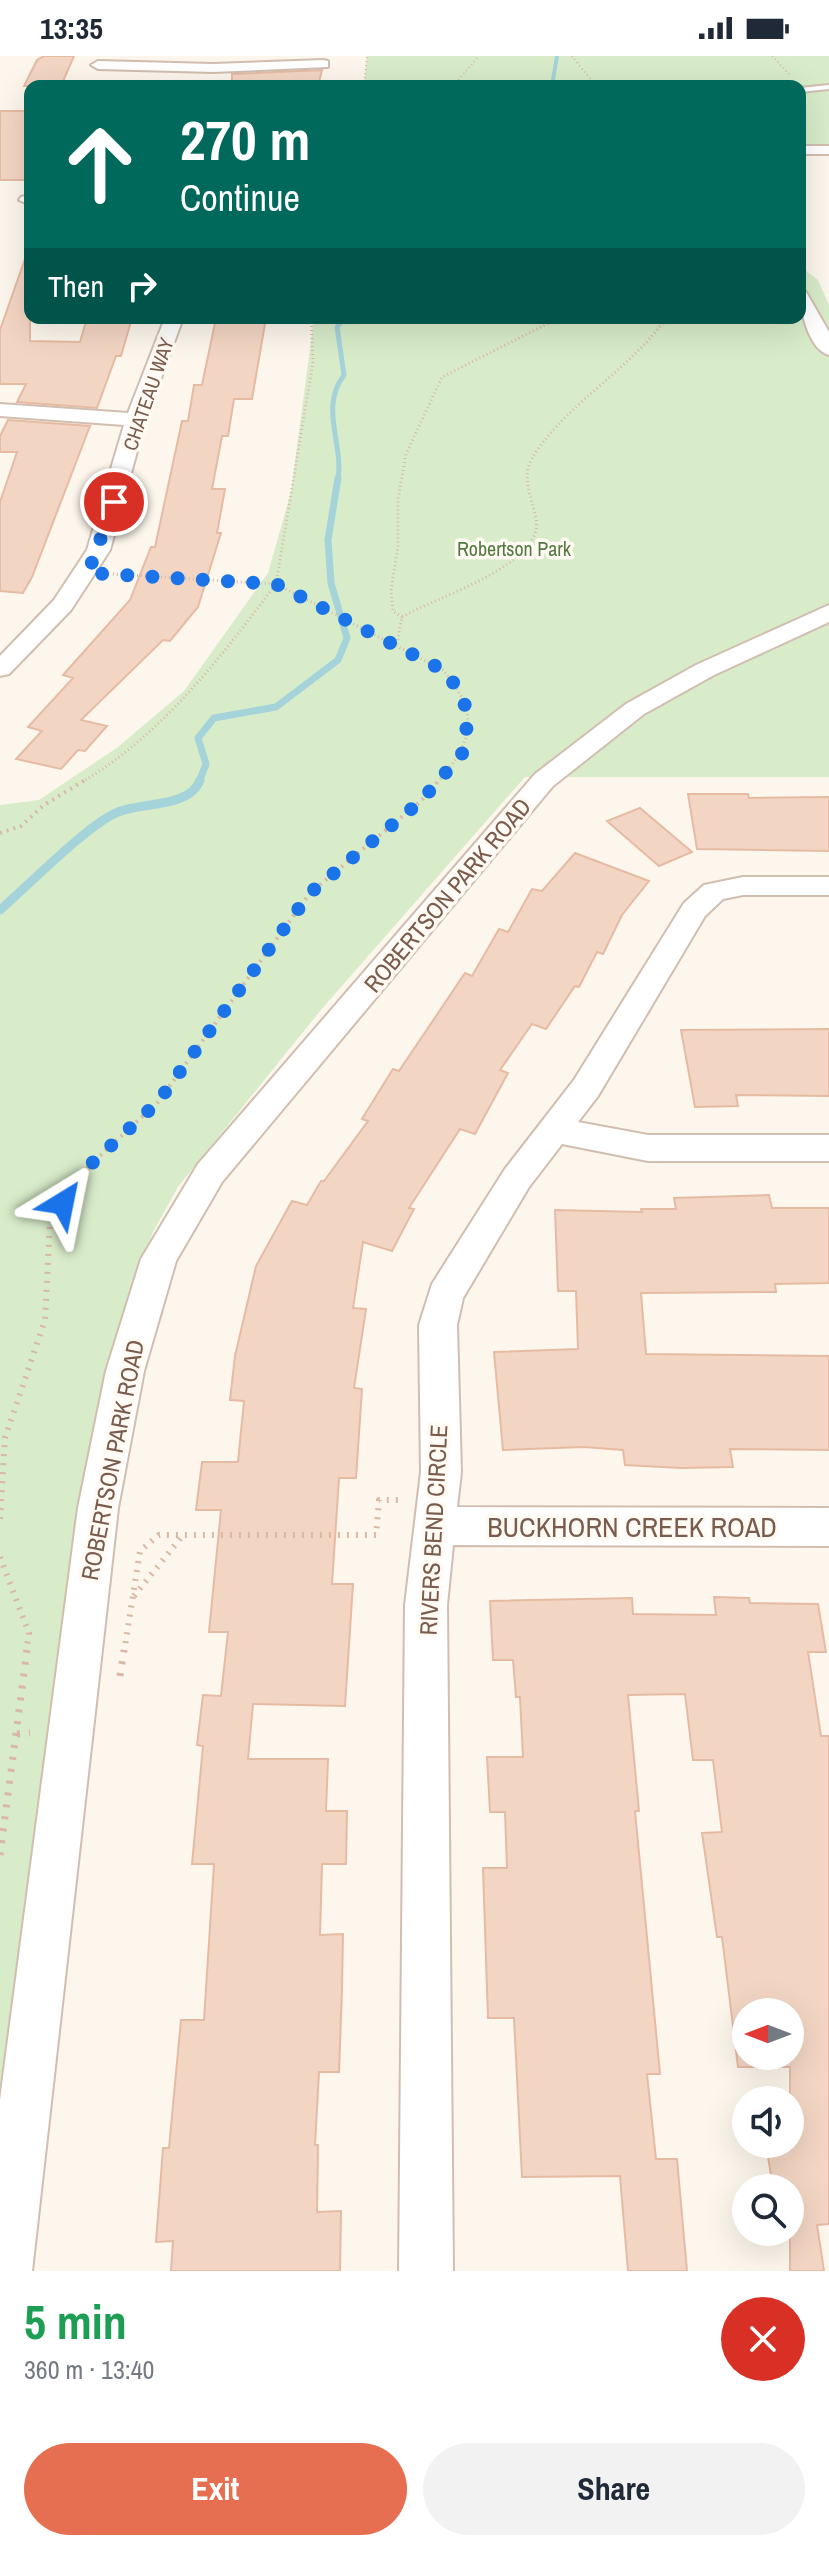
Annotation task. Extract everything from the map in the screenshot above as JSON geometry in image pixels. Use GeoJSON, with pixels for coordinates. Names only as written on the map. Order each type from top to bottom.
{"type":"FeatureCollection","features":[{"type":"Feature","properties":{"kind":"street"},"geometry":{"type":"LineString","coordinates":[[98,66],[169,61],[213,68],[262,60],[323,64]]}},
{"type":"Feature","properties":{"kind":"street"},"geometry":{"type":"LineString","coordinates":[[806,150],[829,150]]}},
{"type":"Feature","properties":{"kind":"street"},"geometry":{"type":"LineString","coordinates":[[806,307],[829,349]]}},
{"type":"Feature","properties":{"kind":"street","name":"CHATEAU WAY"},"geometry":{"type":"LineString","coordinates":[[0,669],[48,625],[88,573],[106,530],[136,420],[162,361],[172,324]]}},
{"type":"Feature","properties":{"kind":"street"},"geometry":{"type":"LineString","coordinates":[[0,410],[136,420]]}},
{"type":"Feature","properties":{"kind":"street","name":"ROBERTSON PARK ROAD"},"geometry":{"type":"LineString","coordinates":[[5,2271],[98,1508],[125,1371],[159,1259],[210,1173],[544,780],[635,709],[705,670],[794,632],[829,612]]}},
{"type":"Feature","properties":{"kind":"street","name":"RIVERS BEND CIRCLE"},"geometry":{"type":"LineString","coordinates":[[426,2271],[426,1605],[441,1472],[438,1325],[445,1295],[517,1178],[586,1088],[694,910],[714,892],[743,886],[829,886]]}},
{"type":"Feature","properties":{"kind":"street"},"geometry":{"type":"LineString","coordinates":[[554,1130],[648,1148],[829,1148]]}},
{"type":"Feature","properties":{"kind":"street","name":"BUCKHORN CREEK ROAD"},"geometry":{"type":"LineString","coordinates":[[437,1513],[829,1527]]}},
{"type":"Feature","properties":{"kind":"lane"},"geometry":{"type":"LineString","coordinates":[[806,89],[829,87]]}},
{"type":"Feature","properties":{"kind":"path"},"geometry":{"type":"LineString","coordinates":[[365,80],[367,56]]}},
{"type":"Feature","properties":{"kind":"path"},"geometry":{"type":"LineString","coordinates":[[458,80],[479,56]]}},
{"type":"Feature","properties":{"kind":"path"},"geometry":{"type":"LineString","coordinates":[[572,56],[591,80]]}},
{"type":"Feature","properties":{"kind":"path"},"geometry":{"type":"LineString","coordinates":[[772,56],[783,71],[794,77],[790,80]]}},
{"type":"Feature","properties":{"kind":"path"},"geometry":{"type":"LineString","coordinates":[[0,833],[18,830],[41,807],[129,751],[168,716],[201,681],[276,584],[313,362],[311,324]]}},
{"type":"Feature","properties":{"kind":"path"},"geometry":{"type":"LineString","coordinates":[[402,617],[393,611],[391,590],[398,546],[398,499],[406,454],[442,377],[547,324]]}},
{"type":"Feature","properties":{"kind":"path"},"geometry":{"type":"LineString","coordinates":[[397,644],[402,617],[427,600],[494,571],[527,551],[539,532],[537,514],[525,482],[534,451],[662,324]]}},
{"type":"Feature","properties":{"kind":"path"},"geometry":{"type":"LineString","coordinates":[[0,1519],[5,1438],[45,1320],[50,1221],[88,1167],[158,1102],[310,893],[421,801],[462,754],[469,714],[456,686],[443,670],[276,584],[88,573]]}},
{"type":"Feature","properties":{"kind":"path"},"geometry":{"type":"LineString","coordinates":[[118,1688],[140,1551],[159,1535],[376,1535],[379,1500],[437,1513]]}},
{"type":"Feature","properties":{"kind":"path"},"geometry":{"type":"LineString","coordinates":[[133,1596],[184,1534]]}},
{"type":"Feature","properties":{"kind":"path"},"geometry":{"type":"LineString","coordinates":[[0,1557],[29,1633],[0,1855]]}},
{"type":"Feature","properties":{"kind":"green space"},"geometry":{"type":"Polygon","coordinates":[[[367,56],[829,56],[829,147],[806,147],[806,80],[365,80],[367,56]]]}},
{"type":"Feature","properties":{"kind":"green space","name":"Robertson Park"},"geometry":{"type":"Polygon","coordinates":[[[806,271],[818,280],[829,305],[829,777],[525,777],[320,1011],[178,1187],[153,1232],[133,1285],[105,1400],[0,2131],[0,805],[39,800],[118,747],[184,691],[268,573],[291,492],[313,324],[806,324],[806,271]]]}},
{"type":"Feature","properties":{"kind":"building"},"geometry":{"type":"Polygon","coordinates":[[[44,56],[74,56],[64,80],[27,80],[37,60],[44,56]]]}},
{"type":"Feature","properties":{"kind":"building"},"geometry":{"type":"Polygon","coordinates":[[[322,70],[320,80],[232,80],[232,74],[322,70]]]}},
{"type":"Feature","properties":{"kind":"building"},"geometry":{"type":"Polygon","coordinates":[[[0,111],[24,111],[24,180],[0,180],[0,111]]]}},
{"type":"Feature","properties":{"kind":"building"},"geometry":{"type":"Polygon","coordinates":[[[24,262],[24,324],[30,324],[30,341],[80,342],[85,324],[130,324],[121,356],[116,356],[97,408],[17,402],[26,384],[0,384],[0,330],[24,262]]]}},
{"type":"Feature","properties":{"kind":"building"},"geometry":{"type":"Polygon","coordinates":[[[215,324],[265,324],[252,399],[234,399],[228,436],[222,436],[212,489],[225,489],[217,533],[221,533],[198,607],[170,641],[163,640],[81,720],[107,726],[85,751],[78,750],[61,769],[16,759],[42,731],[28,727],[73,678],[63,675],[130,600],[151,547],[155,547],[182,421],[188,421],[194,385],[202,385],[215,324]]]}},
{"type":"Feature","properties":{"kind":"building"},"geometry":{"type":"Polygon","coordinates":[[[8,420],[90,426],[23,593],[0,591],[0,502],[17,452],[0,452],[0,436],[8,420]]]}},
{"type":"Feature","properties":{"kind":"building"},"geometry":{"type":"Polygon","coordinates":[[[688,794],[748,794],[749,798],[829,797],[829,851],[697,849],[688,794]]]}},
{"type":"Feature","properties":{"kind":"building"},"geometry":{"type":"Polygon","coordinates":[[[640,808],[692,852],[659,866],[607,821],[640,808]]]}},
{"type":"Feature","properties":{"kind":"building"},"geometry":{"type":"Polygon","coordinates":[[[575,853],[649,881],[622,915],[603,954],[597,952],[579,987],[575,986],[546,1029],[532,1024],[500,1070],[508,1073],[475,1134],[460,1129],[409,1208],[414,1209],[392,1251],[363,1242],[353,1308],[366,1309],[354,1388],[362,1389],[356,1478],[339,1478],[332,1584],[353,1584],[345,1706],[253,1704],[248,1759],[328,1759],[326,1811],[347,1811],[346,1864],[322,1864],[320,1935],[343,1934],[342,1989],[339,2072],[319,2072],[315,2145],[318,2145],[317,2212],[341,2211],[340,2271],[171,2271],[173,2241],[156,2242],[163,2148],[169,2148],[181,2020],[204,2020],[214,1864],[192,1864],[203,1746],[197,1745],[203,1695],[221,1696],[228,1632],[209,1632],[221,1510],[196,1510],[202,1462],[238,1462],[244,1401],[230,1400],[235,1356],[256,1266],[292,1201],[307,1205],[321,1181],[368,1121],[362,1119],[393,1069],[399,1071],[465,973],[472,976],[499,929],[508,932],[532,889],[542,891],[575,853]]]}},
{"type":"Feature","properties":{"kind":"building"},"geometry":{"type":"Polygon","coordinates":[[[829,1029],[829,1096],[736,1095],[738,1106],[695,1107],[681,1030],[829,1029]]]}},
{"type":"Feature","properties":{"kind":"building"},"geometry":{"type":"Polygon","coordinates":[[[769,1195],[772,1208],[829,1208],[829,1283],[775,1284],[776,1292],[641,1293],[646,1354],[829,1356],[829,1450],[730,1449],[733,1467],[681,1468],[625,1465],[623,1450],[584,1447],[503,1450],[494,1352],[578,1349],[576,1291],[558,1291],[555,1210],[642,1212],[641,1209],[676,1209],[674,1198],[769,1195]]]}},
{"type":"Feature","properties":{"kind":"building"},"geometry":{"type":"Polygon","coordinates":[[[714,1597],[749,1598],[750,1603],[818,1604],[826,1652],[808,1652],[821,1736],[829,1736],[829,2224],[817,2225],[824,2271],[790,2271],[790,2246],[804,2246],[804,2174],[771,2174],[768,2158],[804,2158],[804,2086],[790,2086],[790,2070],[804,2070],[804,1998],[732,1998],[732,2018],[722,1937],[717,1937],[702,1833],[722,1832],[713,1760],[693,1760],[685,1694],[628,1695],[639,1811],[635,1811],[660,2074],[647,2074],[656,2159],[677,2159],[687,2271],[628,2271],[620,2176],[522,2177],[514,2018],[488,2018],[483,1868],[507,1868],[505,1812],[490,1812],[487,1757],[523,1757],[520,1697],[516,1697],[513,1660],[493,1660],[490,1601],[632,1598],[633,1614],[716,1615],[714,1597]]]}},
{"type":"Feature","properties":{"kind":"waterway"},"geometry":{"type":"LineString","coordinates":[[553,80],[557,56]]}},
{"type":"Feature","properties":{"kind":"waterway"},"geometry":{"type":"LineString","coordinates":[[338,480],[333,400],[344,375],[337,327],[339,324]]}},
{"type":"Feature","properties":{"kind":"waterway"},"geometry":{"type":"LineString","coordinates":[[199,781],[206,764],[198,738],[214,718],[276,707],[338,660],[347,638],[331,583],[328,540],[338,478]]}},
{"type":"Feature","properties":{"kind":"waterway"},"geometry":{"type":"LineString","coordinates":[[0,910],[105,819],[128,809],[176,800],[195,789],[199,781]]}},
{"type":"Feature","properties":{"kind":"route"},"geometry":{"type":"LineString","coordinates":[[63,1203],[88,1167],[158,1102],[193,1058],[310,893],[421,801],[462,754],[469,714],[456,686],[443,670],[276,584],[88,573],[114,502]]}}]}
